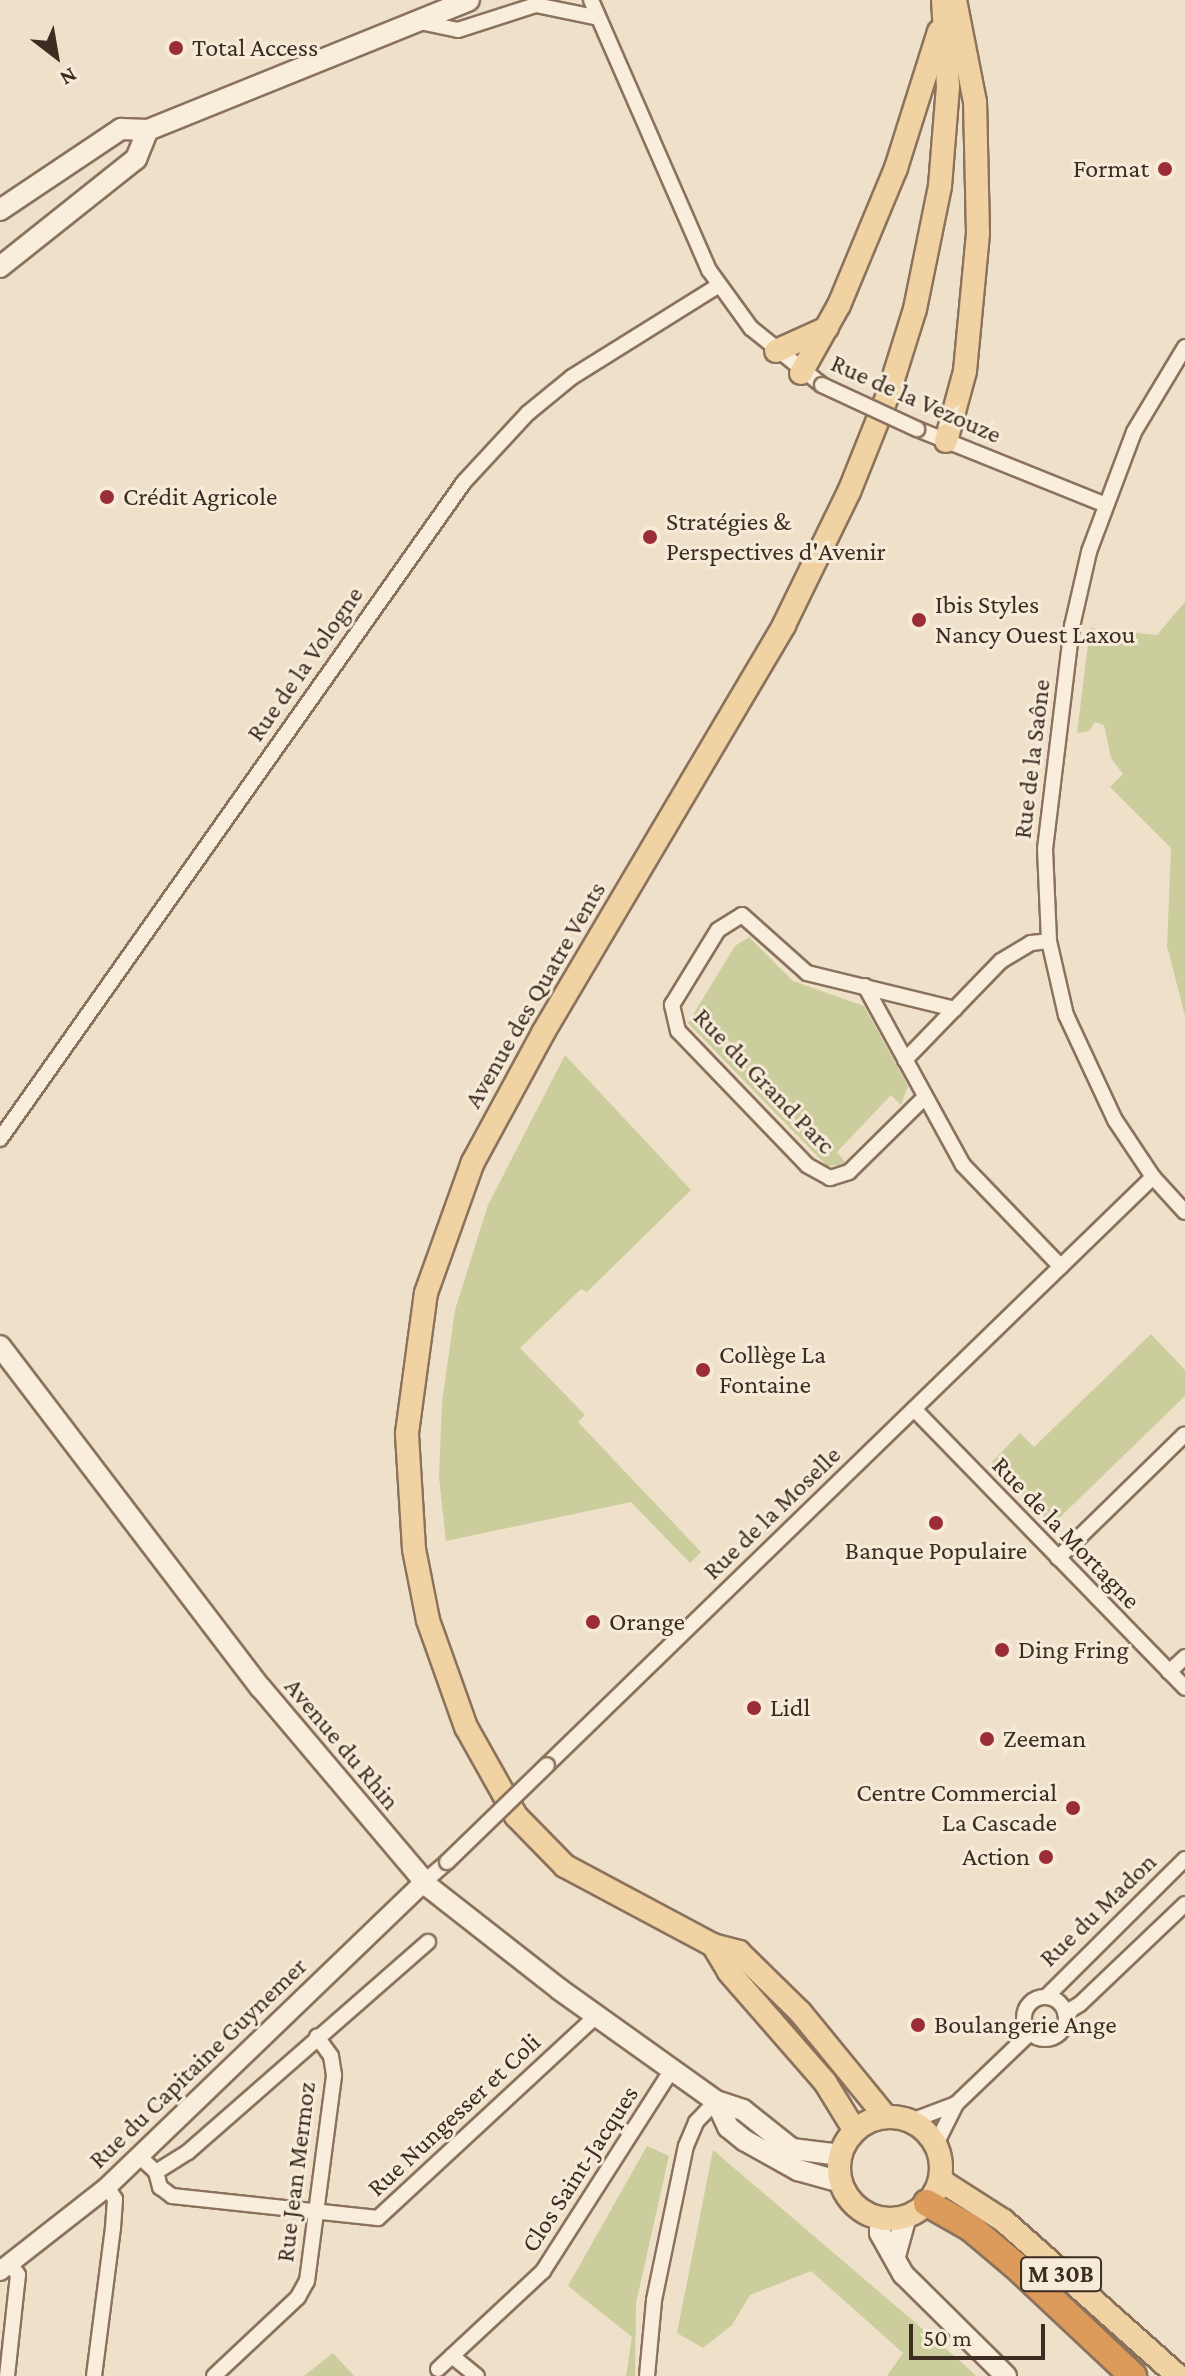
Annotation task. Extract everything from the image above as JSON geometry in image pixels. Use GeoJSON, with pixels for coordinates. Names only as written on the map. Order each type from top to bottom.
{"type":"FeatureCollection","features":[{"type":"Feature","properties":{"kind":"highway"},"geometry":{"type":"LineString","coordinates":[[916,2210],[971,2228],[1133,2376]]}},
{"type":"Feature","properties":{"kind":"main road"},"geometry":{"type":"LineString","coordinates":[[2,208],[121,129],[148,130],[469,0]]}},
{"type":"Feature","properties":{"kind":"main road"},"geometry":{"type":"LineString","coordinates":[[801,373],[827,328],[896,168],[928,78],[947,4]]}},
{"type":"Feature","properties":{"kind":"main road"},"geometry":{"type":"LineString","coordinates":[[946,441],[965,371],[978,233],[975,102],[947,4]]}},
{"type":"Feature","properties":{"kind":"main road","name":"Avenue des Quatre Vents"},"geometry":{"type":"LineString","coordinates":[[886,2117],[782,1991],[739,1952],[713,1945],[565,1866],[527,1831],[482,1760],[453,1695],[422,1595],[407,1472],[411,1379],[426,1293],[473,1162],[543,1033],[784,625],[874,433],[908,334],[934,225],[946,127],[947,4]]}},
{"type":"Feature","properties":{"kind":"main road"},"geometry":{"type":"LineString","coordinates":[[3,263],[136,159],[148,130]]}},
{"type":"Feature","properties":{"kind":"main road"},"geometry":{"type":"LineString","coordinates":[[776,351],[827,328]]}},
{"type":"Feature","properties":{"kind":"main road","name":"Avenue du Rhin"},"geometry":{"type":"LineString","coordinates":[[0,1346],[261,1688],[424,1882],[597,2015],[716,2101],[743,2110],[792,2149],[841,2155]]}},
{"type":"Feature","properties":{"kind":"main road","name":"Avenue des Quatre Vents"},"geometry":{"type":"LineString","coordinates":[[713,1945],[729,1972],[825,2082],[855,2131]]}},
{"type":"Feature","properties":{"kind":"main road","name":"Avenue du Rhin"},"geometry":{"type":"LineString","coordinates":[[716,2101],[728,2127],[744,2140],[798,2170],[841,2182]]}},
{"type":"Feature","properties":{"kind":"main road"},"geometry":{"type":"LineString","coordinates":[[895,2256],[916,2210],[940,2180],[936,2144],[911,2121],[886,2117],[855,2131],[841,2155],[841,2182],[855,2205],[880,2218],[916,2210]]}},
{"type":"Feature","properties":{"kind":"main road","name":"M 30B"},"geometry":{"type":"LineString","coordinates":[[940,2180],[1004,2221],[1178,2376]]}},
{"type":"Feature","properties":{"kind":"main road"},"geometry":{"type":"LineString","coordinates":[[880,2218],[880,2233],[914,2286],[1006,2376]]}},
{"type":"Feature","properties":{"kind":"street","name":"Rue de la Vezouze"},"geometry":{"type":"LineString","coordinates":[[591,0],[684,221],[736,311],[776,351],[801,373],[822,385],[917,429],[1104,504]]}},
{"type":"Feature","properties":{"kind":"street"},"geometry":{"type":"LineString","coordinates":[[415,21],[458,30],[536,5],[599,18]]}},
{"type":"Feature","properties":{"kind":"street","name":"Rue de la Vologne"},"geometry":{"type":"LineString","coordinates":[[0,1139],[464,482],[518,423],[572,377],[719,285]]}},
{"type":"Feature","properties":{"kind":"street","name":"Rue de la Saône"},"geometry":{"type":"LineString","coordinates":[[1185,347],[1134,432],[1104,504],[1072,626],[1045,849],[1049,941],[1066,1015],[1089,1069],[1153,1177],[1185,1212]]}},
{"type":"Feature","properties":{"kind":"street","name":"Rue du Grand Parc"},"geometry":{"type":"LineString","coordinates":[[925,1097],[849,1172],[836,1178],[807,1165],[696,1051],[673,1023],[672,1005],[718,930],[742,915],[807,973],[955,1009]]}},
{"type":"Feature","properties":{"kind":"street"},"geometry":{"type":"LineString","coordinates":[[905,1060],[1001,961],[1031,943],[1049,941]]}},
{"type":"Feature","properties":{"kind":"street"},"geometry":{"type":"LineString","coordinates":[[865,986],[963,1165],[1061,1267]]}},
{"type":"Feature","properties":{"kind":"street","name":"Rue de la Moselle"},"geometry":{"type":"LineString","coordinates":[[424,1882],[1153,1177]]}},
{"type":"Feature","properties":{"kind":"street","name":"Rue de la Mortagne"},"geometry":{"type":"LineString","coordinates":[[914,1409],[1185,1688]]}},
{"type":"Feature","properties":{"kind":"street"},"geometry":{"type":"LineString","coordinates":[[1058,1558],[1185,1434]]}},
{"type":"Feature","properties":{"kind":"street"},"geometry":{"type":"LineString","coordinates":[[1169,1672],[1185,1657]]}},
{"type":"Feature","properties":{"kind":"street","name":"Rue du Madon"},"geometry":{"type":"LineString","coordinates":[[1046,1997],[1185,1859]]}},
{"type":"Feature","properties":{"kind":"street","name":"Rue du Capitaine Guynemer"},"geometry":{"type":"LineString","coordinates":[[5,2267],[107,2187],[140,2157],[424,1882]]}},
{"type":"Feature","properties":{"kind":"street"},"geometry":{"type":"LineString","coordinates":[[1065,2013],[1080,2004],[1185,1904]]}},
{"type":"Feature","properties":{"kind":"street","name":"Rue Jean Mermoz"},"geometry":{"type":"LineString","coordinates":[[156,2172],[199,2142],[428,1942]]}},
{"type":"Feature","properties":{"kind":"street"},"geometry":{"type":"LineString","coordinates":[[1030,2033],[1026,2010],[1046,1997],[1065,2013]]}},
{"type":"Feature","properties":{"kind":"street"},"geometry":{"type":"LineString","coordinates":[[1030,2033],[1042,2039],[1055,2037],[1064,2026],[1065,2013]]}},
{"type":"Feature","properties":{"kind":"street","name":"Rue Nungesser et Coli"},"geometry":{"type":"LineString","coordinates":[[156,2172],[160,2187],[172,2196],[362,2220],[391,2210],[597,2015]]}},
{"type":"Feature","properties":{"kind":"street"},"geometry":{"type":"LineString","coordinates":[[936,2144],[956,2104],[1030,2033]]}},
{"type":"Feature","properties":{"kind":"street","name":"Rue Jean Mermoz"},"geometry":{"type":"LineString","coordinates":[[214,2376],[303,2289],[334,2075],[331,2056],[317,2037]]}},
{"type":"Feature","properties":{"kind":"street","name":"Clos Saint-Jacques"},"geometry":{"type":"LineString","coordinates":[[438,2369],[560,2250],[672,2069]]}},
{"type":"Feature","properties":{"kind":"street"},"geometry":{"type":"LineString","coordinates":[[647,2376],[654,2300],[686,2146],[696,2122],[716,2101]]}},
{"type":"Feature","properties":{"kind":"street"},"geometry":{"type":"LineString","coordinates":[[911,2121],[956,2104]]}},
{"type":"Feature","properties":{"kind":"street"},"geometry":{"type":"LineString","coordinates":[[140,2157],[156,2172]]}},
{"type":"Feature","properties":{"kind":"street"},"geometry":{"type":"LineString","coordinates":[[94,2376],[115,2199],[107,2187]]}},
{"type":"Feature","properties":{"kind":"street"},"geometry":{"type":"LineString","coordinates":[[5,2267],[18,2275],[7,2376]]}},
{"type":"Feature","properties":{"kind":"street"},"geometry":{"type":"LineString","coordinates":[[452,2356],[477,2376]]}},
{"type":"Feature","properties":{"kind":"green space"},"geometry":{"type":"Polygon","coordinates":[[[1185,602],[1185,1016],[1167,946],[1171,848],[1110,787],[1123,774],[1111,758],[1104,725],[1095,722],[1089,731],[1077,733],[1090,628],[1157,635],[1185,602]]]}},
{"type":"Feature","properties":{"kind":"green space"},"geometry":{"type":"Polygon","coordinates":[[[749,937],[793,981],[864,1006],[908,1086],[901,1105],[891,1095],[837,1152],[845,1162],[841,1165],[827,1166],[688,1023],[735,946],[749,937]]]}},
{"type":"Feature","properties":{"kind":"green space"},"geometry":{"type":"Polygon","coordinates":[[[565,1055],[691,1190],[587,1292],[581,1289],[520,1348],[585,1415],[578,1422],[701,1552],[690,1563],[631,1502],[446,1541],[439,1477],[442,1402],[455,1310],[488,1205],[565,1055]]]}},
{"type":"Feature","properties":{"kind":"green space"},"geometry":{"type":"Polygon","coordinates":[[[1151,1334],[1185,1370],[1185,1396],[1051,1526],[990,1464],[1020,1433],[1034,1447],[1151,1334]]]}},
{"type":"Feature","properties":{"kind":"green space"},"geometry":{"type":"Polygon","coordinates":[[[647,2146],[669,2156],[636,2303],[635,2376],[626,2376],[632,2337],[568,2286],[647,2146]]]}},
{"type":"Feature","properties":{"kind":"green space"},"geometry":{"type":"Polygon","coordinates":[[[713,2150],[976,2376],[887,2376],[903,2353],[811,2271],[750,2295],[732,2325],[703,2348],[677,2333],[713,2150]]]}},
{"type":"Feature","properties":{"kind":"green space"},"geometry":{"type":"Polygon","coordinates":[[[333,2353],[354,2376],[304,2376],[333,2353]]]}},
{"type":"Feature","properties":{"kind":"place","name":"Total Access"},"geometry":{"type":"Point","coordinates":[176,48]}},
{"type":"Feature","properties":{"kind":"place","name":"Format"},"geometry":{"type":"Point","coordinates":[1165,169]}},
{"type":"Feature","properties":{"kind":"place","name":"Crédit Agricole"},"geometry":{"type":"Point","coordinates":[107,497]}},
{"type":"Feature","properties":{"kind":"place","name":"Stratégies & Perspectives d'Avenir"},"geometry":{"type":"Point","coordinates":[650,537]}},
{"type":"Feature","properties":{"kind":"place","name":"Ibis Styles Nancy Ouest Laxou"},"geometry":{"type":"Point","coordinates":[919,620]}},
{"type":"Feature","properties":{"kind":"place","name":"Collège La Fontaine"},"geometry":{"type":"Point","coordinates":[703,1370]}},
{"type":"Feature","properties":{"kind":"place","name":"Banque Populaire"},"geometry":{"type":"Point","coordinates":[936,1523]}},
{"type":"Feature","properties":{"kind":"place","name":"Orange"},"geometry":{"type":"Point","coordinates":[593,1622]}},
{"type":"Feature","properties":{"kind":"place","name":"Ding Fring"},"geometry":{"type":"Point","coordinates":[1002,1650]}},
{"type":"Feature","properties":{"kind":"place","name":"Lidl"},"geometry":{"type":"Point","coordinates":[754,1708]}},
{"type":"Feature","properties":{"kind":"place","name":"Zeeman"},"geometry":{"type":"Point","coordinates":[987,1739]}},
{"type":"Feature","properties":{"kind":"place","name":"Centre Commercial La Cascade"},"geometry":{"type":"Point","coordinates":[1073,1808]}},
{"type":"Feature","properties":{"kind":"place","name":"Action"},"geometry":{"type":"Point","coordinates":[1046,1857]}},
{"type":"Feature","properties":{"kind":"place","name":"Boulangerie Ange"},"geometry":{"type":"Point","coordinates":[918,2025]}}]}
